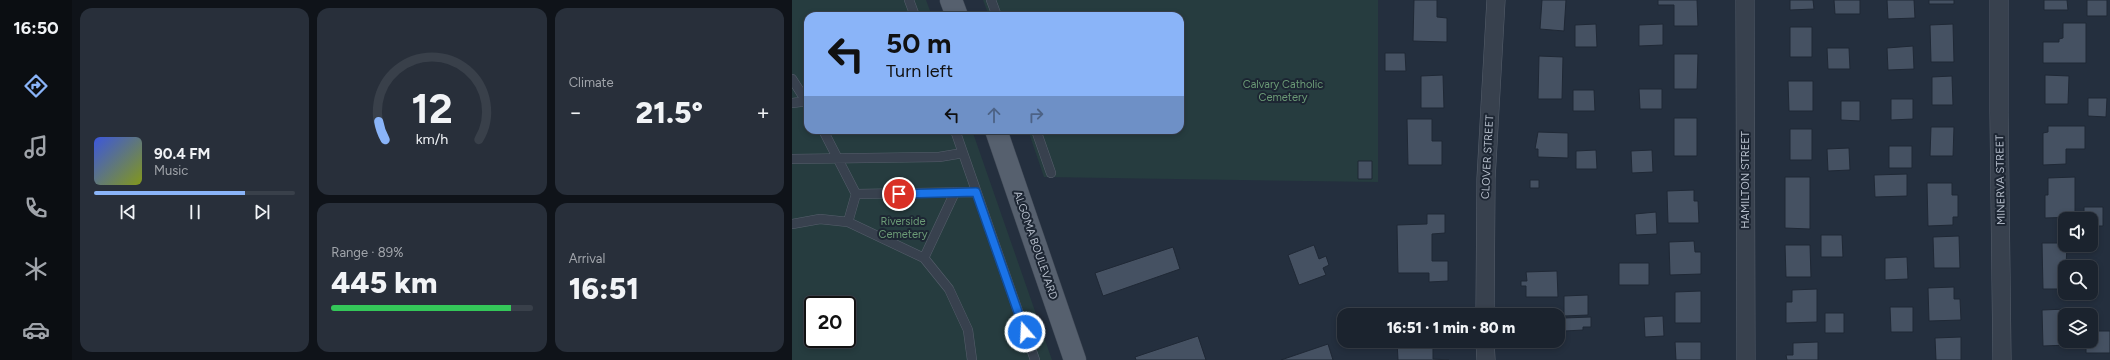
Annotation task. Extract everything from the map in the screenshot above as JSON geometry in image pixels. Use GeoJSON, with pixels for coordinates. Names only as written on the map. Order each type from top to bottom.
{"type":"FeatureCollection","features":[{"type":"Feature","properties":{"kind":"main road"},"geometry":{"type":"LineString","coordinates":[[952,0],[956,12]]}},
{"type":"Feature","properties":{"kind":"main road","name":"ALGOMA BOULEVARD"},"geometry":{"type":"LineString","coordinates":[[997,134],[1075,360]]}},
{"type":"Feature","properties":{"kind":"street","name":"CLOVER STREET"},"geometry":{"type":"LineString","coordinates":[[1485,308],[1486,179],[1496,0]]}},
{"type":"Feature","properties":{"kind":"street","name":"HAMILTON STREET"},"geometry":{"type":"LineString","coordinates":[[1745,0],[1746,360]]}},
{"type":"Feature","properties":{"kind":"street","name":"MINERVA STREET"},"geometry":{"type":"LineString","coordinates":[[1999,0],[2002,360]]}},
{"type":"Feature","properties":{"kind":"street"},"geometry":{"type":"LineString","coordinates":[[1485,348],[1486,360]]}},
{"type":"Feature","properties":{"kind":"lane"},"geometry":{"type":"LineString","coordinates":[[909,0],[914,12]]}},
{"type":"Feature","properties":{"kind":"lane"},"geometry":{"type":"LineString","coordinates":[[991,0],[996,12]]}},
{"type":"Feature","properties":{"kind":"lane"},"geometry":{"type":"LineString","coordinates":[[792,79],[804,96]]}},
{"type":"Feature","properties":{"kind":"lane"},"geometry":{"type":"LineString","coordinates":[[792,103],[804,102]]}},
{"type":"Feature","properties":{"kind":"lane"},"geometry":{"type":"LineString","coordinates":[[825,134],[839,158],[856,194],[848,222]]}},
{"type":"Feature","properties":{"kind":"lane"},"geometry":{"type":"LineString","coordinates":[[956,134],[1035,360]]}},
{"type":"Feature","properties":{"kind":"lane"},"geometry":{"type":"LineString","coordinates":[[1037,134],[1050,172]]}},
{"type":"Feature","properties":{"kind":"lane"},"geometry":{"type":"LineString","coordinates":[[792,159],[939,157],[963,153]]}},
{"type":"Feature","properties":{"kind":"lane"},"geometry":{"type":"LineString","coordinates":[[924,258],[955,192]]}},
{"type":"Feature","properties":{"kind":"lane"},"geometry":{"type":"LineString","coordinates":[[856,194],[976,192]]}},
{"type":"Feature","properties":{"kind":"lane"},"geometry":{"type":"LineString","coordinates":[[792,224],[820,219],[848,222],[924,258],[949,289],[968,330],[972,360]]}},
{"type":"Feature","properties":{"kind":"green space","name":"Riverside Cemetery"},"geometry":{"type":"Polygon","coordinates":[[[792,0],[926,0],[930,12],[804,12],[804,134],[973,134],[1052,360],[792,360],[792,0]]]}},
{"type":"Feature","properties":{"kind":"green space","name":"Calvary Catholic Cemetery"},"geometry":{"type":"Polygon","coordinates":[[[983,0],[1378,0],[1378,182],[1044,177],[1029,134],[1184,134],[1184,12],[988,12],[983,0]]]}},
{"type":"Feature","properties":{"kind":"building"},"geometry":{"type":"Polygon","coordinates":[[[1414,0],[1437,0],[1437,17],[1447,18],[1447,42],[1413,41],[1414,0]]]}},
{"type":"Feature","properties":{"kind":"building"},"geometry":{"type":"Polygon","coordinates":[[[1542,0],[1566,0],[1564,31],[1540,29],[1542,0]]]}},
{"type":"Feature","properties":{"kind":"building"},"geometry":{"type":"Polygon","coordinates":[[[1658,0],[1697,0],[1698,26],[1674,26],[1674,5],[1658,5],[1658,0]]]}},
{"type":"Feature","properties":{"kind":"building"},"geometry":{"type":"Polygon","coordinates":[[[1790,0],[1813,0],[1814,9],[1790,10],[1790,0]]]}},
{"type":"Feature","properties":{"kind":"building"},"geometry":{"type":"Polygon","coordinates":[[[1834,0],[1860,0],[1860,14],[1835,14],[1834,0]]]}},
{"type":"Feature","properties":{"kind":"building"},"geometry":{"type":"Polygon","coordinates":[[[1887,0],[1914,0],[1915,18],[1888,19],[1887,0]]]}},
{"type":"Feature","properties":{"kind":"building"},"geometry":{"type":"Polygon","coordinates":[[[1929,0],[1954,0],[1954,4],[1929,4],[1929,0]]]}},
{"type":"Feature","properties":{"kind":"building"},"geometry":{"type":"Polygon","coordinates":[[[2044,0],[2067,0],[2068,10],[2044,10],[2044,0]]]}},
{"type":"Feature","properties":{"kind":"building"},"geometry":{"type":"Polygon","coordinates":[[[2087,0],[2107,0],[2107,16],[2087,16],[2087,0]]]}},
{"type":"Feature","properties":{"kind":"building"},"geometry":{"type":"Polygon","coordinates":[[[2063,23],[2086,23],[2086,63],[2043,63],[2043,42],[2059,42],[2059,39],[2063,38],[2063,23]]]}},
{"type":"Feature","properties":{"kind":"building"},"geometry":{"type":"Polygon","coordinates":[[[1596,24],[1597,47],[1575,47],[1575,25],[1596,24]]]}},
{"type":"Feature","properties":{"kind":"building"},"geometry":{"type":"Polygon","coordinates":[[[1663,24],[1663,45],[1639,46],[1639,25],[1663,24]]]}},
{"type":"Feature","properties":{"kind":"building"},"geometry":{"type":"Polygon","coordinates":[[[1953,24],[1954,62],[1931,62],[1930,25],[1953,24]]]}},
{"type":"Feature","properties":{"kind":"building"},"geometry":{"type":"Polygon","coordinates":[[[1790,27],[1812,27],[1812,57],[1790,57],[1790,27]]]}},
{"type":"Feature","properties":{"kind":"building"},"geometry":{"type":"Polygon","coordinates":[[[1913,46],[1914,69],[1888,70],[1887,48],[1913,46]]]}},
{"type":"Feature","properties":{"kind":"building"},"geometry":{"type":"Polygon","coordinates":[[[1827,48],[1849,48],[1850,69],[1828,69],[1827,48]]]}},
{"type":"Feature","properties":{"kind":"building"},"geometry":{"type":"Polygon","coordinates":[[[1385,53],[1405,53],[1406,71],[1385,71],[1385,53]]]}},
{"type":"Feature","properties":{"kind":"building"},"geometry":{"type":"Polygon","coordinates":[[[1674,54],[1698,54],[1697,89],[1674,89],[1674,54]]]}},
{"type":"Feature","properties":{"kind":"building"},"geometry":{"type":"Polygon","coordinates":[[[1539,56],[1563,57],[1562,99],[1538,99],[1539,56]]]}},
{"type":"Feature","properties":{"kind":"building"},"geometry":{"type":"Polygon","coordinates":[[[1443,75],[1444,108],[1421,108],[1421,76],[1443,75]]]}},
{"type":"Feature","properties":{"kind":"building"},"geometry":{"type":"Polygon","coordinates":[[[2045,75],[2069,76],[2068,104],[2045,104],[2045,75]]]}},
{"type":"Feature","properties":{"kind":"building"},"geometry":{"type":"Polygon","coordinates":[[[1952,76],[1953,105],[1932,105],[1932,77],[1952,76]]]}},
{"type":"Feature","properties":{"kind":"building"},"geometry":{"type":"Polygon","coordinates":[[[1788,81],[1813,81],[1813,111],[1789,111],[1788,81]]]}},
{"type":"Feature","properties":{"kind":"building"},"geometry":{"type":"Polygon","coordinates":[[[1639,89],[1662,89],[1662,109],[1640,109],[1639,89]]]}},
{"type":"Feature","properties":{"kind":"building"},"geometry":{"type":"Polygon","coordinates":[[[1573,90],[1594,90],[1595,111],[1573,111],[1573,90]]]}},
{"type":"Feature","properties":{"kind":"building"},"geometry":{"type":"Polygon","coordinates":[[[2088,98],[2107,98],[2106,117],[2088,116],[2088,98]]]}},
{"type":"Feature","properties":{"kind":"building"},"geometry":{"type":"Polygon","coordinates":[[[1891,99],[1913,99],[1913,119],[1891,120],[1891,99]]]}},
{"type":"Feature","properties":{"kind":"building"},"geometry":{"type":"Polygon","coordinates":[[[1841,101],[1860,101],[1860,121],[1841,120],[1841,101]]]}},
{"type":"Feature","properties":{"kind":"building"},"geometry":{"type":"Polygon","coordinates":[[[1674,118],[1697,118],[1697,156],[1674,156],[1674,118]]]}},
{"type":"Feature","properties":{"kind":"building"},"geometry":{"type":"Polygon","coordinates":[[[1407,119],[1432,119],[1432,141],[1442,141],[1442,165],[1408,165],[1407,119]]]}},
{"type":"Feature","properties":{"kind":"building"},"geometry":{"type":"Polygon","coordinates":[[[2048,126],[2085,126],[2085,149],[2066,149],[2066,164],[2043,165],[2043,133],[2048,132],[2048,126]]]}},
{"type":"Feature","properties":{"kind":"building"},"geometry":{"type":"Polygon","coordinates":[[[1931,127],[1954,127],[1953,156],[1930,156],[1931,127]]]}},
{"type":"Feature","properties":{"kind":"building"},"geometry":{"type":"Polygon","coordinates":[[[1790,129],[1812,129],[1812,160],[1790,160],[1790,129]]]}},
{"type":"Feature","properties":{"kind":"building"},"geometry":{"type":"Polygon","coordinates":[[[1538,132],[1568,133],[1568,158],[1538,157],[1538,149],[1535,149],[1538,132]]]}},
{"type":"Feature","properties":{"kind":"building"},"geometry":{"type":"Polygon","coordinates":[[[1889,146],[1912,146],[1912,168],[1889,168],[1889,146]]]}},
{"type":"Feature","properties":{"kind":"building"},"geometry":{"type":"Polygon","coordinates":[[[1849,148],[1850,170],[1828,171],[1827,149],[1849,148]]]}},
{"type":"Feature","properties":{"kind":"building"},"geometry":{"type":"Polygon","coordinates":[[[1596,150],[1597,169],[1576,169],[1576,151],[1596,150]]]}},
{"type":"Feature","properties":{"kind":"building"},"geometry":{"type":"Polygon","coordinates":[[[1652,150],[1653,172],[1632,173],[1631,151],[1652,150]]]}},
{"type":"Feature","properties":{"kind":"building"},"geometry":{"type":"Polygon","coordinates":[[[1358,161],[1372,161],[1372,179],[1358,179],[1358,161]]]}},
{"type":"Feature","properties":{"kind":"building"},"geometry":{"type":"Polygon","coordinates":[[[1907,174],[1907,196],[1875,197],[1874,175],[1907,174]]]}},
{"type":"Feature","properties":{"kind":"building"},"geometry":{"type":"Polygon","coordinates":[[[1785,177],[1810,177],[1810,229],[1785,228],[1785,177]]]}},
{"type":"Feature","properties":{"kind":"building"},"geometry":{"type":"Polygon","coordinates":[[[2075,177],[2075,212],[2058,212],[2058,218],[2045,218],[2045,195],[2048,195],[2048,178],[2075,177]]]}},
{"type":"Feature","properties":{"kind":"building"},"geometry":{"type":"Polygon","coordinates":[[[1530,180],[1539,180],[1539,188],[1530,188],[1530,180]]]}},
{"type":"Feature","properties":{"kind":"building"},"geometry":{"type":"Polygon","coordinates":[[[1927,183],[1952,183],[1952,195],[1958,195],[1958,217],[1953,217],[1953,225],[1928,226],[1927,183]]]}},
{"type":"Feature","properties":{"kind":"building"},"geometry":{"type":"Polygon","coordinates":[[[1694,190],[1694,201],[1698,201],[1699,223],[1668,223],[1667,191],[1694,190]]]}},
{"type":"Feature","properties":{"kind":"building"},"geometry":{"type":"Polygon","coordinates":[[[2084,207],[2103,207],[2103,226],[2098,226],[2098,212],[2084,212],[2084,207]]]}},
{"type":"Feature","properties":{"kind":"building"},"geometry":{"type":"Polygon","coordinates":[[[1656,212],[1657,234],[1636,235],[1635,214],[1656,212]]]}},
{"type":"Feature","properties":{"kind":"building"},"geometry":{"type":"Polygon","coordinates":[[[1427,214],[1445,214],[1445,233],[1432,234],[1432,261],[1448,261],[1448,281],[1429,282],[1429,273],[1398,273],[1397,225],[1427,224],[1427,214]]]}},
{"type":"Feature","properties":{"kind":"building"},"geometry":{"type":"Polygon","coordinates":[[[1821,235],[1842,235],[1843,257],[1821,257],[1821,235]]]}},
{"type":"Feature","properties":{"kind":"building"},"geometry":{"type":"Polygon","coordinates":[[[1959,236],[1960,268],[1934,268],[1933,237],[1959,236]]]}},
{"type":"Feature","properties":{"kind":"building"},"geometry":{"type":"Polygon","coordinates":[[[1694,241],[1695,252],[1701,252],[1701,274],[1670,275],[1669,242],[1694,241]]]}},
{"type":"Feature","properties":{"kind":"building"},"geometry":{"type":"Polygon","coordinates":[[[2042,243],[2058,243],[2058,252],[2067,252],[2066,260],[2058,260],[2058,289],[2043,289],[2042,243]]]}},
{"type":"Feature","properties":{"kind":"building"},"geometry":{"type":"Polygon","coordinates":[[[1314,245],[1319,259],[1326,256],[1329,265],[1323,268],[1326,275],[1299,285],[1288,255],[1314,245]]]}},
{"type":"Feature","properties":{"kind":"building"},"geometry":{"type":"Polygon","coordinates":[[[1785,245],[1810,245],[1811,277],[1786,277],[1785,245]]]}},
{"type":"Feature","properties":{"kind":"building"},"geometry":{"type":"Polygon","coordinates":[[[1173,247],[1180,269],[1103,296],[1095,273],[1173,247]]]}},
{"type":"Feature","properties":{"kind":"building"},"geometry":{"type":"Polygon","coordinates":[[[1907,257],[1908,279],[1885,280],[1885,258],[1907,257]]]}},
{"type":"Feature","properties":{"kind":"building"},"geometry":{"type":"Polygon","coordinates":[[[1619,263],[1649,263],[1649,285],[1619,285],[1619,263]]]}},
{"type":"Feature","properties":{"kind":"building"},"geometry":{"type":"Polygon","coordinates":[[[1557,271],[1558,297],[1526,297],[1526,286],[1521,286],[1521,281],[1527,281],[1526,272],[1557,271]]]}},
{"type":"Feature","properties":{"kind":"building"},"geometry":{"type":"Polygon","coordinates":[[[1954,287],[1954,299],[1960,299],[1961,320],[1929,321],[1928,288],[1954,287]]]}},
{"type":"Feature","properties":{"kind":"building"},"geometry":{"type":"Polygon","coordinates":[[[1817,289],[1817,322],[1786,323],[1786,302],[1792,302],[1792,290],[1817,289]]]}},
{"type":"Feature","properties":{"kind":"building"},"geometry":{"type":"Polygon","coordinates":[[[1701,291],[1701,323],[1675,323],[1675,292],[1701,291]]]}},
{"type":"Feature","properties":{"kind":"building"},"geometry":{"type":"Polygon","coordinates":[[[1588,295],[1588,315],[1565,316],[1564,296],[1588,295]]]}},
{"type":"Feature","properties":{"kind":"building"},"geometry":{"type":"Polygon","coordinates":[[[1890,307],[1913,307],[1913,332],[1891,332],[1890,307]]]}},
{"type":"Feature","properties":{"kind":"building"},"geometry":{"type":"Polygon","coordinates":[[[2058,309],[2058,345],[2043,346],[2042,310],[2058,309]]]}},
{"type":"Feature","properties":{"kind":"building"},"geometry":{"type":"Polygon","coordinates":[[[1825,313],[1844,313],[1844,333],[1825,333],[1825,313]]]}},
{"type":"Feature","properties":{"kind":"building"},"geometry":{"type":"Polygon","coordinates":[[[1663,316],[1664,336],[1645,337],[1644,317],[1663,316]]]}},
{"type":"Feature","properties":{"kind":"building"},"geometry":{"type":"Polygon","coordinates":[[[1591,317],[1591,327],[1583,327],[1583,330],[1565,331],[1565,318],[1591,317]]]}},
{"type":"Feature","properties":{"kind":"building"},"geometry":{"type":"Polygon","coordinates":[[[2098,331],[2110,331],[2110,353],[2086,353],[2086,348],[2098,348],[2098,331]]]}},
{"type":"Feature","properties":{"kind":"building"},"geometry":{"type":"Polygon","coordinates":[[[1198,336],[1206,360],[1136,360],[1135,357],[1198,336]]]}},
{"type":"Feature","properties":{"kind":"building"},"geometry":{"type":"Polygon","coordinates":[[[1961,337],[1961,360],[1936,360],[1935,338],[1961,337]]]}},
{"type":"Feature","properties":{"kind":"building"},"geometry":{"type":"Polygon","coordinates":[[[1675,342],[1701,342],[1701,360],[1676,360],[1675,342]]]}},
{"type":"Feature","properties":{"kind":"building"},"geometry":{"type":"Polygon","coordinates":[[[1818,342],[1818,360],[1787,360],[1786,355],[1793,355],[1793,343],[1818,342]]]}},
{"type":"Feature","properties":{"kind":"building"},"geometry":{"type":"Polygon","coordinates":[[[1328,344],[1333,360],[1281,360],[1328,344]]]}},
{"type":"Feature","properties":{"kind":"building"},"geometry":{"type":"Polygon","coordinates":[[[1397,348],[1433,348],[1433,359],[1449,360],[1398,360],[1397,348]]]}},
{"type":"Feature","properties":{"kind":"route"},"geometry":{"type":"LineString","coordinates":[[899,194],[976,192],[1025,332]]}}]}
